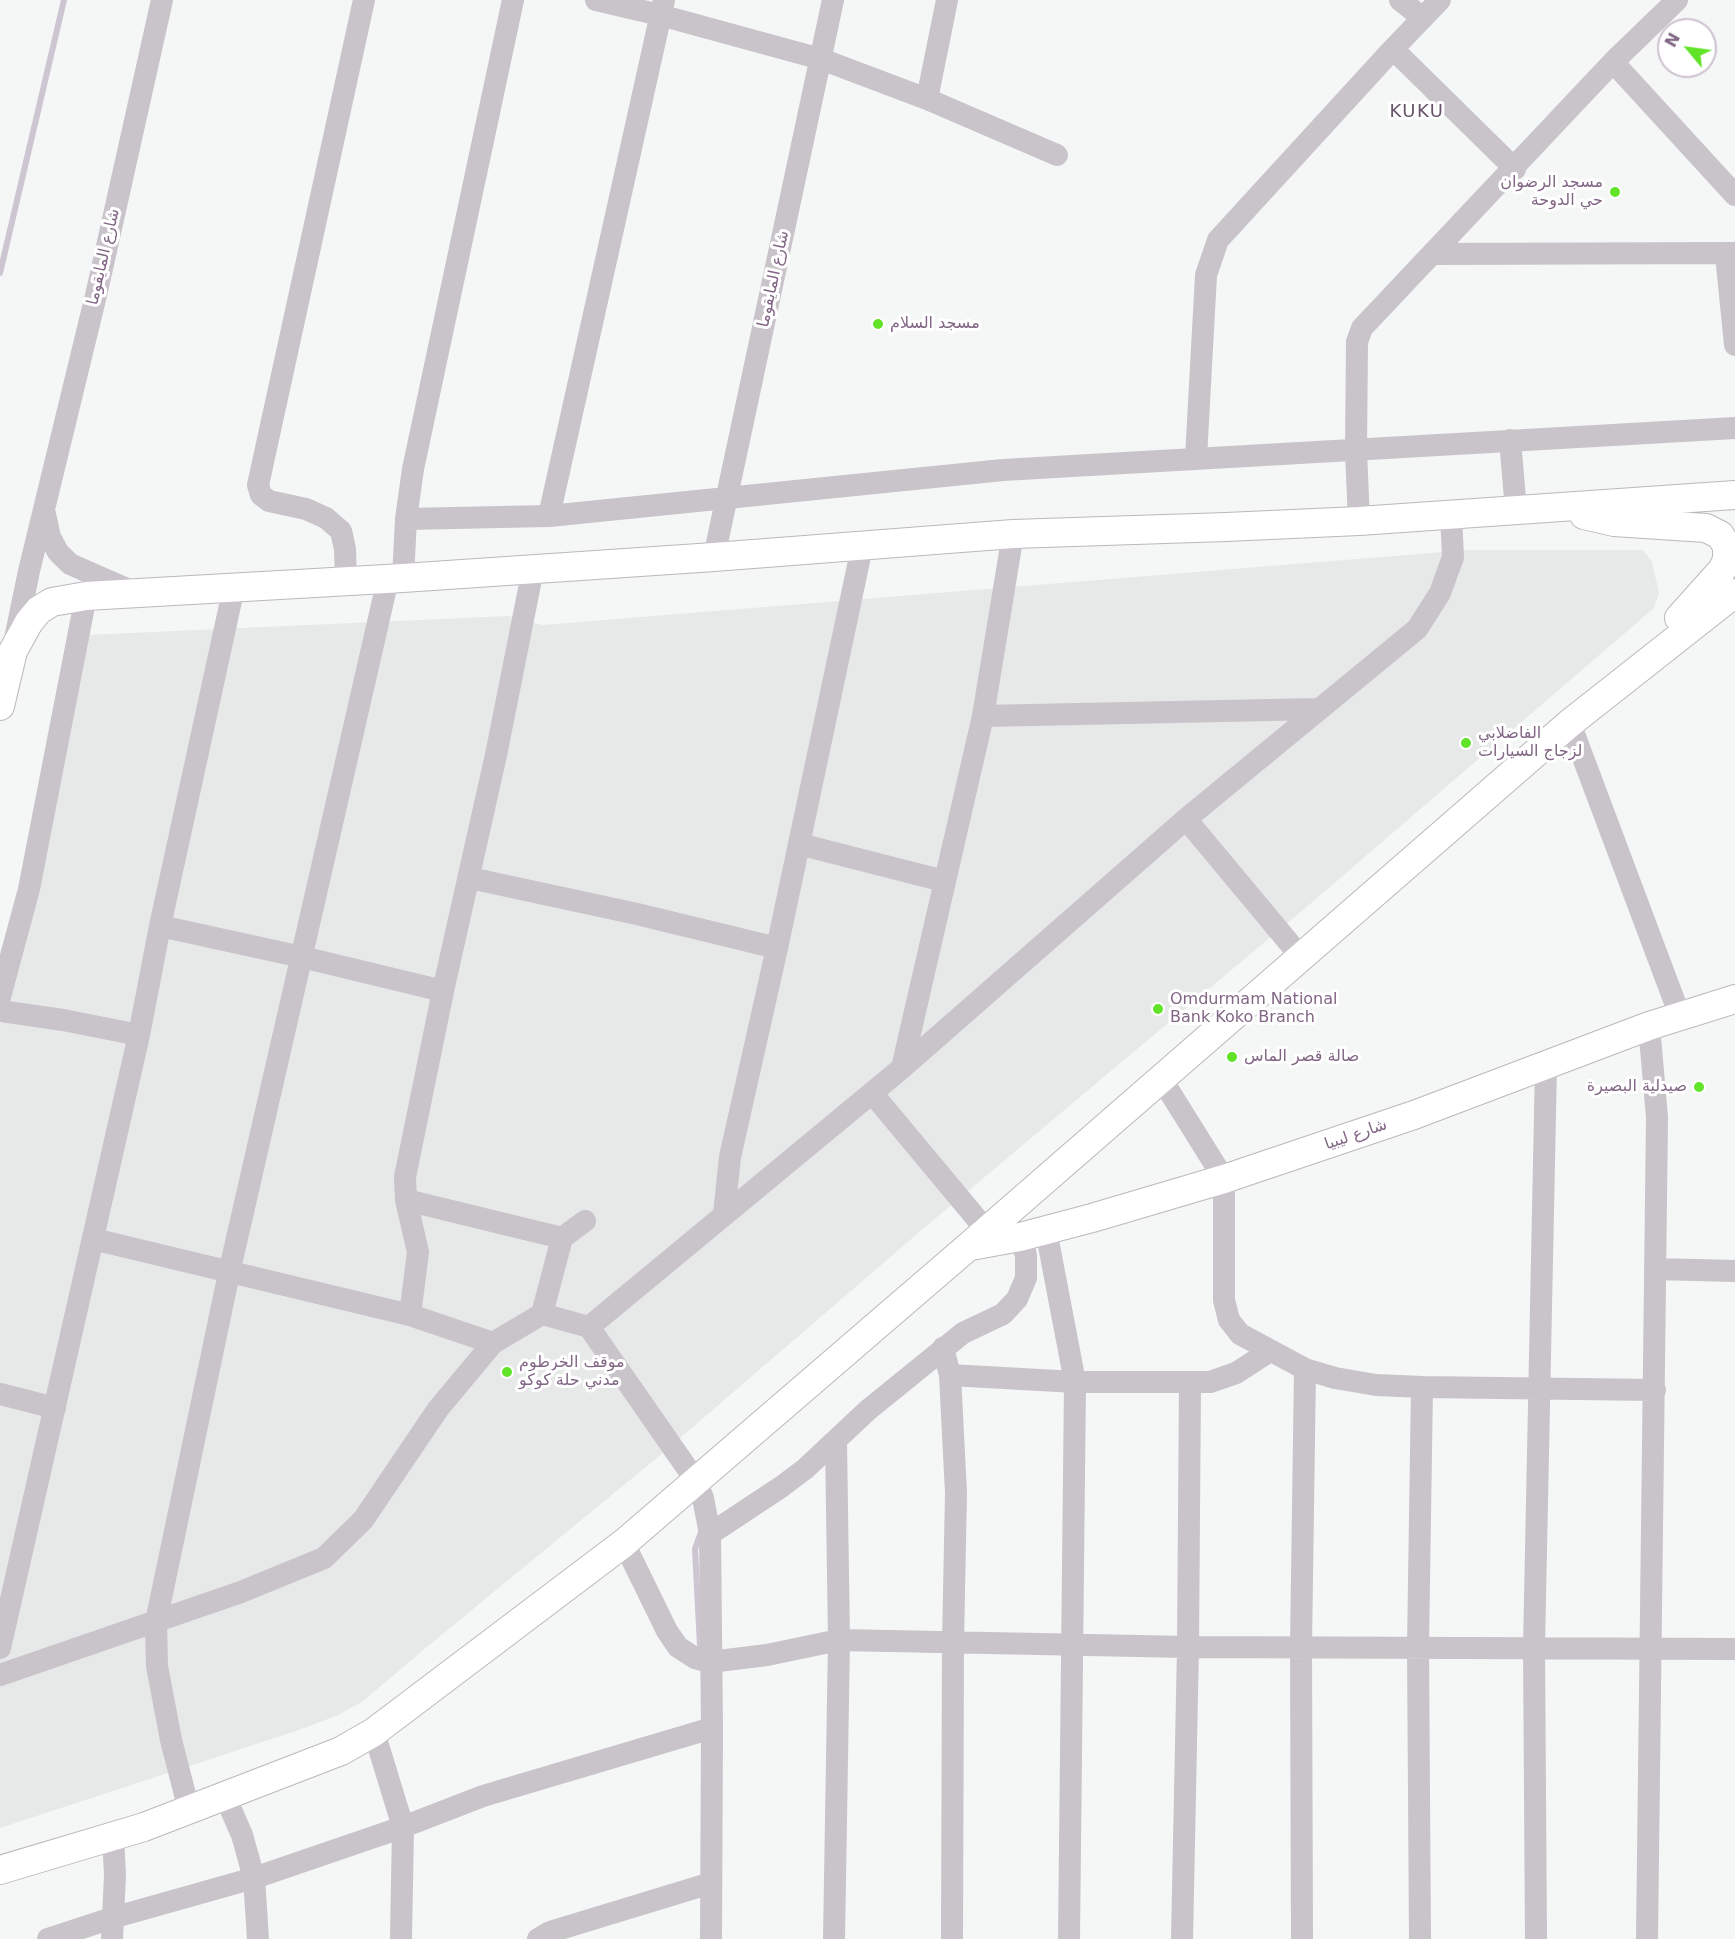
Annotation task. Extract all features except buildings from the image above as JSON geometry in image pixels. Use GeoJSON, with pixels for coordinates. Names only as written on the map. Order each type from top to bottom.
{"type":"FeatureCollection","features":[{"type":"Feature","properties":{"kind":"main road"},"geometry":{"type":"LineString","coordinates":[[0,706],[13,651],[29,622],[39,610],[52,602],[86,596],[714,557],[1013,534],[1359,521],[1735,495]]}},
{"type":"Feature","properties":{"kind":"main road"},"geometry":{"type":"LineString","coordinates":[[1546,507],[1614,522],[1706,528],[1720,535],[1728,546],[1727,560],[1722,570],[1630,676]]}},
{"type":"Feature","properties":{"kind":"main road"},"geometry":{"type":"LineString","coordinates":[[0,1870],[113,1837],[225,1796],[341,1751],[374,1732],[624,1543],[978,1239],[1569,723],[1735,592]]}},
{"type":"Feature","properties":{"kind":"main road","name":"شارع ليبيا"},"geometry":{"type":"LineString","coordinates":[[978,1239],[1033,1233],[1224,1179],[1414,1115],[1649,1026],[1735,999]]}},
{"type":"Feature","properties":{"kind":"street","name":"شارع المايقوما"},"geometry":{"type":"LineString","coordinates":[[13,651],[9,618],[44,513],[100,279],[162,0]]}},
{"type":"Feature","properties":{"kind":"street"},"geometry":{"type":"LineString","coordinates":[[346,580],[345,549],[341,531],[326,518],[306,509],[269,501],[261,495],[258,485],[364,0]]}},
{"type":"Feature","properties":{"kind":"street"},"geometry":{"type":"LineString","coordinates":[[189,1809],[171,1740],[159,1677],[156,1622],[229,1272],[302,957],[396,578],[413,469],[513,0]]}},
{"type":"Feature","properties":{"kind":"street"},"geometry":{"type":"LineString","coordinates":[[596,0],[662,7],[821,59],[927,99],[1057,155]]}},
{"type":"Feature","properties":{"kind":"street","name":"شارع المايقوما"},"geometry":{"type":"LineString","coordinates":[[714,557],[833,0]]}},
{"type":"Feature","properties":{"kind":"street"},"geometry":{"type":"LineString","coordinates":[[927,99],[947,0]]}},
{"type":"Feature","properties":{"kind":"street"},"geometry":{"type":"LineString","coordinates":[[1400,0],[1423,18]]}},
{"type":"Feature","properties":{"kind":"street"},"geometry":{"type":"LineString","coordinates":[[1196,458],[1206,275],[1218,240],[1440,0]]}},
{"type":"Feature","properties":{"kind":"street"},"geometry":{"type":"LineString","coordinates":[[1359,521],[1356,451],[1357,342],[1362,328],[1515,169],[1613,62],[1677,0]]}},
{"type":"Feature","properties":{"kind":"street"},"geometry":{"type":"LineString","coordinates":[[549,516],[662,7]]}},
{"type":"Feature","properties":{"kind":"street"},"geometry":{"type":"LineString","coordinates":[[1393,49],[1515,169]]}},
{"type":"Feature","properties":{"kind":"street"},"geometry":{"type":"LineString","coordinates":[[1613,62],[1735,195]]}},
{"type":"Feature","properties":{"kind":"street"},"geometry":{"type":"LineString","coordinates":[[1432,254],[1730,254],[1735,345]]}},
{"type":"Feature","properties":{"kind":"street"},"geometry":{"type":"LineString","coordinates":[[406,519],[549,516],[1003,470],[1735,428]]}},
{"type":"Feature","properties":{"kind":"street"},"geometry":{"type":"LineString","coordinates":[[1510,440],[1516,510]]}},
{"type":"Feature","properties":{"kind":"street"},"geometry":{"type":"LineString","coordinates":[[44,513],[50,537],[58,552],[69,564],[134,592]]}},
{"type":"Feature","properties":{"kind":"street"},"geometry":{"type":"LineString","coordinates":[[589,1327],[902,1068],[1186,819],[1417,629],[1440,593],[1452,557],[1451,515]]}},
{"type":"Feature","properties":{"kind":"street"},"geometry":{"type":"LineString","coordinates":[[902,1068],[983,716],[1013,534]]}},
{"type":"Feature","properties":{"kind":"street"},"geometry":{"type":"LineString","coordinates":[[724,1214],[730,1157],[862,547]]}},
{"type":"Feature","properties":{"kind":"street"},"geometry":{"type":"LineString","coordinates":[[410,1315],[418,1252],[406,1200],[405,1177],[443,991],[470,878],[533,569]]}},
{"type":"Feature","properties":{"kind":"street"},"geometry":{"type":"LineString","coordinates":[[0,1648],[139,1035],[160,927],[234,587]]}},
{"type":"Feature","properties":{"kind":"street"},"geometry":{"type":"LineString","coordinates":[[0,997],[29,889],[86,596]]}},
{"type":"Feature","properties":{"kind":"street"},"geometry":{"type":"LineString","coordinates":[[983,716],[1319,709]]}},
{"type":"Feature","properties":{"kind":"street"},"geometry":{"type":"LineString","coordinates":[[1569,723],[1680,1016]]}},
{"type":"Feature","properties":{"kind":"street"},"geometry":{"type":"LineString","coordinates":[[1186,819],[1301,957]]}},
{"type":"Feature","properties":{"kind":"street"},"geometry":{"type":"LineString","coordinates":[[799,844],[944,881]]}},
{"type":"Feature","properties":{"kind":"street"},"geometry":{"type":"LineString","coordinates":[[470,878],[637,914],[777,948]]}},
{"type":"Feature","properties":{"kind":"street"},"geometry":{"type":"LineString","coordinates":[[160,927],[302,957],[443,991]]}},
{"type":"Feature","properties":{"kind":"street"},"geometry":{"type":"LineString","coordinates":[[0,1011],[63,1020],[139,1035]]}},
{"type":"Feature","properties":{"kind":"street"},"geometry":{"type":"LineString","coordinates":[[1647,1939],[1657,1117],[1649,1026]]}},
{"type":"Feature","properties":{"kind":"street"},"geometry":{"type":"LineString","coordinates":[[1536,1939],[1534,1647],[1546,1065]]}},
{"type":"Feature","properties":{"kind":"street"},"geometry":{"type":"LineString","coordinates":[[1161,1078],[1224,1179],[1224,1300],[1229,1320],[1240,1334],[1305,1369],[1335,1378],[1376,1384],[1422,1387],[1655,1390]]}},
{"type":"Feature","properties":{"kind":"street"},"geometry":{"type":"LineString","coordinates":[[872,1093],[978,1239]]}},
{"type":"Feature","properties":{"kind":"street"},"geometry":{"type":"LineString","coordinates":[[406,1200],[562,1238]]}},
{"type":"Feature","properties":{"kind":"street"},"geometry":{"type":"LineString","coordinates":[[0,1676],[241,1592],[324,1558],[363,1520],[438,1409],[493,1343],[542,1314],[562,1238],[585,1221]]}},
{"type":"Feature","properties":{"kind":"street"},"geometry":{"type":"LineString","coordinates":[[710,1534],[781,1487],[943,1348],[963,1333],[1003,1314],[1017,1299],[1026,1278],[1026,1255],[1033,1233]]}},
{"type":"Feature","properties":{"kind":"street"},"geometry":{"type":"LineString","coordinates":[[1033,1233],[1075,1382],[1069,1939]]}},
{"type":"Feature","properties":{"kind":"street"},"geometry":{"type":"LineString","coordinates":[[93,1239],[410,1315],[493,1343]]}},
{"type":"Feature","properties":{"kind":"street"},"geometry":{"type":"LineString","coordinates":[[1656,1269],[1735,1270]]}},
{"type":"Feature","properties":{"kind":"street"},"geometry":{"type":"LineString","coordinates":[[542,1314],[589,1327],[696,1481],[703,1498],[710,1534],[711,1939]]}},
{"type":"Feature","properties":{"kind":"street"},"geometry":{"type":"LineString","coordinates":[[943,1348],[950,1375],[956,1493],[952,1939]]}},
{"type":"Feature","properties":{"kind":"street"},"geometry":{"type":"LineString","coordinates":[[950,1375],[1075,1382],[1210,1382],[1236,1373],[1270,1351]]}},
{"type":"Feature","properties":{"kind":"street"},"geometry":{"type":"LineString","coordinates":[[1302,1939],[1301,1647],[1305,1369]]}},
{"type":"Feature","properties":{"kind":"street"},"geometry":{"type":"LineString","coordinates":[[1182,1939],[1190,1383]]}},
{"type":"Feature","properties":{"kind":"street"},"geometry":{"type":"LineString","coordinates":[[1420,1939],[1418,1647],[1422,1387]]}},
{"type":"Feature","properties":{"kind":"street"},"geometry":{"type":"LineString","coordinates":[[0,1394],[56,1408]]}},
{"type":"Feature","properties":{"kind":"street"},"geometry":{"type":"LineString","coordinates":[[834,1939],[839,1640],[836,1442]]}},
{"type":"Feature","properties":{"kind":"street"},"geometry":{"type":"LineString","coordinates":[[624,1543],[667,1631],[678,1647],[695,1658],[710,1662],[767,1655],[839,1640],[1188,1647],[1735,1649]]}},
{"type":"Feature","properties":{"kind":"street"},"geometry":{"type":"LineString","coordinates":[[48,1939],[112,1928],[403,1827],[483,1796],[712,1728]]}},
{"type":"Feature","properties":{"kind":"street"},"geometry":{"type":"LineString","coordinates":[[374,1732],[403,1827],[401,1939]]}},
{"type":"Feature","properties":{"kind":"street"},"geometry":{"type":"LineString","coordinates":[[225,1796],[242,1835],[254,1878],[258,1939]]}},
{"type":"Feature","properties":{"kind":"street"},"geometry":{"type":"LineString","coordinates":[[112,1928],[115,1875],[113,1837]]}},
{"type":"Feature","properties":{"kind":"street"},"geometry":{"type":"LineString","coordinates":[[546,1937],[711,1883]]}},
{"type":"Feature","properties":{"kind":"shaded area"},"geometry":{"type":"Polygon","coordinates":[[[1468,550],[1643,550],[1652,562],[1659,593],[1654,608],[1310,904],[931,1222],[658,1457],[362,1702],[336,1716],[296,1731],[0,1828],[0,1026],[53,820],[87,635],[508,616],[543,625],[1468,550]]]}},
{"type":"Feature","properties":{"kind":"waterway"},"geometry":{"type":"LineString","coordinates":[[0,273],[64,0]]}},
{"type":"Feature","properties":{"kind":"waterway"},"geometry":{"type":"LineString","coordinates":[[700,1647],[695,1549],[701,1532]]}},
{"type":"Feature","properties":{"kind":"place","name":"مسجد الرضوان حي الدوحة"},"geometry":{"type":"Point","coordinates":[1615,192]}},
{"type":"Feature","properties":{"kind":"place","name":"مسجد السلام"},"geometry":{"type":"Point","coordinates":[878,324]}},
{"type":"Feature","properties":{"kind":"place","name":"الفاضلابي لزجاج السيارات"},"geometry":{"type":"Point","coordinates":[1466,743]}},
{"type":"Feature","properties":{"kind":"place","name":"Omdurmam National Bank Koko Branch"},"geometry":{"type":"Point","coordinates":[1158,1009]}},
{"type":"Feature","properties":{"kind":"place","name":"صالة قصر الماس"},"geometry":{"type":"Point","coordinates":[1232,1057]}},
{"type":"Feature","properties":{"kind":"place","name":"صيدلية البصيرة"},"geometry":{"type":"Point","coordinates":[1699,1087]}},
{"type":"Feature","properties":{"kind":"place","name":"موقف الخرطوم مدني حلة كوكو"},"geometry":{"type":"Point","coordinates":[507,1372]}},
{"type":"Feature","properties":{"kind":"district","name":"KUKU"},"geometry":{"type":"Point","coordinates":[1417,112]}}]}
